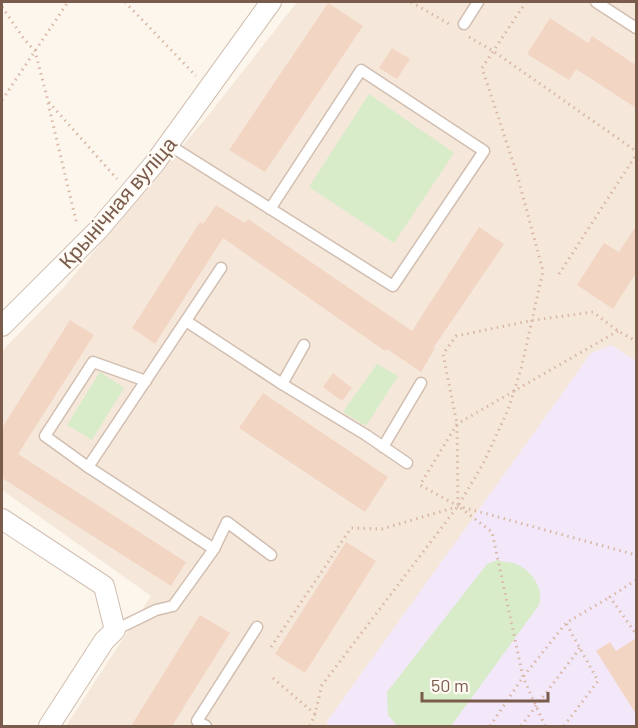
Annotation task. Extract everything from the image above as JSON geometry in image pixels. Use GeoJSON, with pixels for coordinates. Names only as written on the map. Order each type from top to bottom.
{"type":"FeatureCollection","features":[{"type":"Feature","properties":{"kind":"street","name":"Крынічная вуліца"},"geometry":{"type":"LineString","coordinates":[[2,326],[82,246],[130,193],[169,145],[207,88],[271,2]]}},
{"type":"Feature","properties":{"kind":"street"},"geometry":{"type":"LineString","coordinates":[[2,519],[104,586],[116,630],[104,640],[49,726]]}},
{"type":"Feature","properties":{"kind":"lane"},"geometry":{"type":"LineString","coordinates":[[463,28],[478,2]]}},
{"type":"Feature","properties":{"kind":"lane"},"geometry":{"type":"LineString","coordinates":[[596,2],[636,28]]}},
{"type":"Feature","properties":{"kind":"lane"},"geometry":{"type":"LineString","coordinates":[[169,145],[270,209],[393,286],[484,151],[361,70],[270,209]]}},
{"type":"Feature","properties":{"kind":"lane"},"geometry":{"type":"LineString","coordinates":[[88,467],[221,268]]}},
{"type":"Feature","properties":{"kind":"lane"},"geometry":{"type":"LineString","coordinates":[[186,321],[408,463]]}},
{"type":"Feature","properties":{"kind":"lane"},"geometry":{"type":"LineString","coordinates":[[282,384],[304,345]]}},
{"type":"Feature","properties":{"kind":"lane"},"geometry":{"type":"LineString","coordinates":[[146,381],[93,362],[45,436],[88,467],[214,549]]}},
{"type":"Feature","properties":{"kind":"lane"},"geometry":{"type":"LineString","coordinates":[[383,447],[421,383]]}},
{"type":"Feature","properties":{"kind":"lane"},"geometry":{"type":"LineString","coordinates":[[116,630],[156,610],[173,606],[214,549],[227,522],[271,555]]}},
{"type":"Feature","properties":{"kind":"lane"},"geometry":{"type":"LineString","coordinates":[[206,726],[197,721],[256,627]]}},
{"type":"Feature","properties":{"kind":"path"},"geometry":{"type":"LineString","coordinates":[[2,100],[68,2]]}},
{"type":"Feature","properties":{"kind":"path"},"geometry":{"type":"LineString","coordinates":[[125,2],[207,88]]}},
{"type":"Feature","properties":{"kind":"path"},"geometry":{"type":"LineString","coordinates":[[411,2],[452,26]]}},
{"type":"Feature","properties":{"kind":"path"},"geometry":{"type":"LineString","coordinates":[[310,726],[322,685],[458,506],[483,464],[508,410],[514,391],[534,320],[543,272],[518,174],[482,68],[526,2]]}},
{"type":"Feature","properties":{"kind":"path"},"geometry":{"type":"LineString","coordinates":[[2,7],[35,51],[82,246]]}},
{"type":"Feature","properties":{"kind":"path"},"geometry":{"type":"LineString","coordinates":[[463,28],[636,151]]}},
{"type":"Feature","properties":{"kind":"path"},"geometry":{"type":"LineString","coordinates":[[48,101],[130,193]]}},
{"type":"Feature","properties":{"kind":"path"},"geometry":{"type":"LineString","coordinates":[[559,274],[636,155]]}},
{"type":"Feature","properties":{"kind":"path"},"geometry":{"type":"LineString","coordinates":[[458,506],[457,424],[443,354],[456,336],[534,320],[593,312],[618,331],[636,340]]}},
{"type":"Feature","properties":{"kind":"path"},"geometry":{"type":"LineString","coordinates":[[545,726],[523,677],[492,532],[458,506],[420,485],[457,424],[618,331]]}},
{"type":"Feature","properties":{"kind":"path"},"geometry":{"type":"LineString","coordinates":[[271,647],[351,528],[382,529],[458,506],[636,555]]}},
{"type":"Feature","properties":{"kind":"path"},"geometry":{"type":"LineString","coordinates":[[490,726],[523,677],[566,623],[636,580]]}},
{"type":"Feature","properties":{"kind":"path"},"geometry":{"type":"LineString","coordinates":[[610,597],[636,634]]}},
{"type":"Feature","properties":{"kind":"path"},"geometry":{"type":"LineString","coordinates":[[564,726],[598,681],[566,623]]}},
{"type":"Feature","properties":{"kind":"path"},"geometry":{"type":"LineString","coordinates":[[521,726],[580,648]]}},
{"type":"Feature","properties":{"kind":"path"},"geometry":{"type":"LineString","coordinates":[[273,678],[315,714]]}},
{"type":"Feature","properties":{"kind":"shaded area"},"geometry":{"type":"Polygon","coordinates":[[[297,2],[636,2],[636,361],[611,345],[326,723],[330,726],[66,726],[151,596],[2,490],[2,351],[64,287],[211,112],[297,2]]]}},
{"type":"Feature","properties":{"kind":"shaded area"},"geometry":{"type":"Polygon","coordinates":[[[611,345],[636,361],[636,726],[330,726],[326,723],[591,353],[611,345]]]}},
{"type":"Feature","properties":{"kind":"green space"},"geometry":{"type":"Polygon","coordinates":[[[369,94],[454,153],[394,243],[309,187],[369,94]]]}},
{"type":"Feature","properties":{"kind":"green space"},"geometry":{"type":"Polygon","coordinates":[[[377,364],[398,376],[366,426],[343,412],[377,364]]]}},
{"type":"Feature","properties":{"kind":"green space"},"geometry":{"type":"Polygon","coordinates":[[[100,372],[124,388],[92,440],[67,425],[100,372]]]}},
{"type":"Feature","properties":{"kind":"green space"},"geometry":{"type":"Polygon","coordinates":[[[498,560],[513,563],[530,574],[540,592],[539,605],[451,726],[397,726],[388,715],[387,692],[487,564],[498,560]]]}},
{"type":"Feature","properties":{"kind":"building"},"geometry":{"type":"Polygon","coordinates":[[[328,3],[363,26],[265,172],[229,150],[328,3]]]}},
{"type":"Feature","properties":{"kind":"building"},"geometry":{"type":"Polygon","coordinates":[[[550,18],[588,43],[592,36],[636,65],[636,108],[576,69],[569,80],[527,54],[550,18]]]}},
{"type":"Feature","properties":{"kind":"building"},"geometry":{"type":"Polygon","coordinates":[[[392,48],[410,59],[397,79],[379,68],[392,48]]]}},
{"type":"Feature","properties":{"kind":"building"},"geometry":{"type":"Polygon","coordinates":[[[216,205],[245,223],[248,219],[412,331],[479,227],[504,244],[434,347],[421,372],[387,349],[385,351],[223,238],[155,344],[132,328],[200,222],[203,224],[216,205]]]}},
{"type":"Feature","properties":{"kind":"building"},"geometry":{"type":"Polygon","coordinates":[[[636,226],[636,273],[613,309],[577,285],[604,243],[619,252],[636,226]]]}},
{"type":"Feature","properties":{"kind":"building"},"geometry":{"type":"Polygon","coordinates":[[[70,320],[94,335],[18,454],[186,562],[171,586],[2,478],[2,428],[70,320]]]}},
{"type":"Feature","properties":{"kind":"building"},"geometry":{"type":"Polygon","coordinates":[[[333,373],[352,388],[342,401],[323,387],[333,373]]]}},
{"type":"Feature","properties":{"kind":"building"},"geometry":{"type":"Polygon","coordinates":[[[263,393],[388,477],[365,512],[239,428],[263,393]]]}},
{"type":"Feature","properties":{"kind":"building"},"geometry":{"type":"Polygon","coordinates":[[[346,542],[376,561],[305,673],[275,654],[346,542]]]}},
{"type":"Feature","properties":{"kind":"building"},"geometry":{"type":"Polygon","coordinates":[[[200,615],[230,633],[172,726],[131,726],[200,615]]]}},
{"type":"Feature","properties":{"kind":"building"},"geometry":{"type":"Polygon","coordinates":[[[636,638],[636,714],[596,651],[610,642],[616,651],[636,638]]]}}]}
